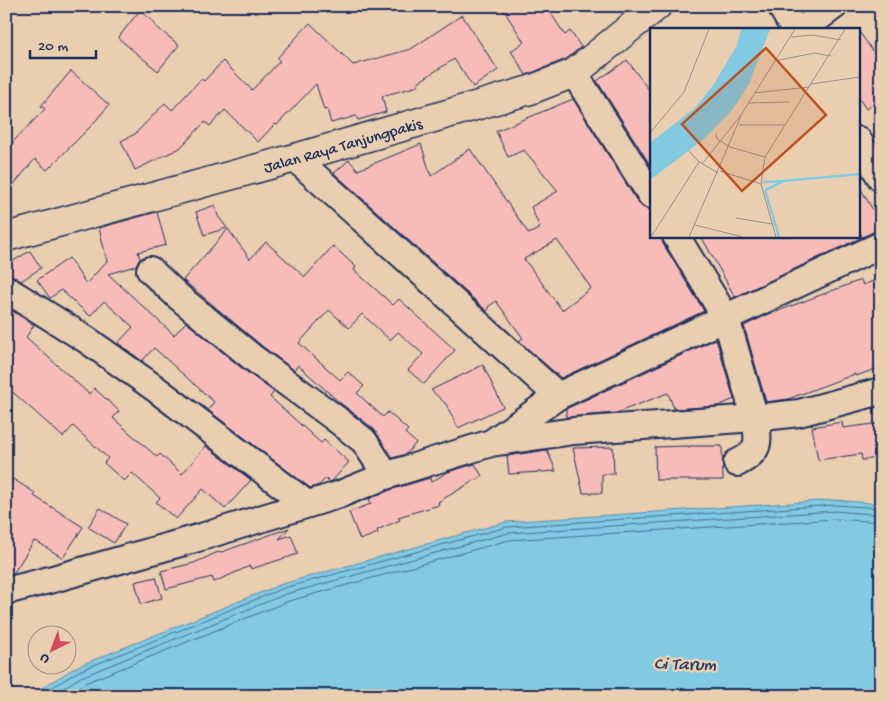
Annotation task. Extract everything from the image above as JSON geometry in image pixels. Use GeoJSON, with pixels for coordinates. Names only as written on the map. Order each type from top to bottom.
{"type":"FeatureCollection","features":[{"type":"Feature","properties":{"kind":"street","name":"Jalan Raya Tanjungpakis"},"geometry":{"type":"LineString","coordinates":[[6,237],[295,158],[530,90],[574,73],[657,6]]}},
{"type":"Feature","properties":{"kind":"street"},"geometry":{"type":"LineString","coordinates":[[781,6],[793,28]]}},
{"type":"Feature","properties":{"kind":"street"},"geometry":{"type":"LineString","coordinates":[[803,28],[834,6]]}},
{"type":"Feature","properties":{"kind":"street"},"geometry":{"type":"LineString","coordinates":[[574,73],[650,193]]}},
{"type":"Feature","properties":{"kind":"street"},"geometry":{"type":"LineString","coordinates":[[860,143],[881,178]]}},
{"type":"Feature","properties":{"kind":"street"},"geometry":{"type":"LineString","coordinates":[[295,158],[558,396]]}},
{"type":"Feature","properties":{"kind":"street"},"geometry":{"type":"LineString","coordinates":[[677,238],[726,318],[755,418],[758,433],[756,446],[752,454],[737,463]]}},
{"type":"Feature","properties":{"kind":"street"},"geometry":{"type":"LineString","coordinates":[[491,443],[558,396],[881,245]]}},
{"type":"Feature","properties":{"kind":"street"},"geometry":{"type":"LineString","coordinates":[[150,270],[180,298],[253,358],[364,441],[385,476]]}},
{"type":"Feature","properties":{"kind":"street"},"geometry":{"type":"LineString","coordinates":[[6,289],[102,350],[307,504]]}},
{"type":"Feature","properties":{"kind":"street"},"geometry":{"type":"LineString","coordinates":[[10,586],[53,579],[198,538],[338,495],[385,476],[491,443],[574,431],[799,413],[881,391]]}},
{"type":"Feature","properties":{"kind":"water","name":"Ci Tarum"},"geometry":{"type":"Polygon","coordinates":[[[835,500],[881,504],[881,696],[29,696],[65,674],[78,674],[78,666],[282,584],[506,522],[835,500]]]}},
{"type":"Feature","properties":{"kind":"building"},"geometry":{"type":"Polygon","coordinates":[[[501,6],[546,6],[565,35],[570,31],[581,47],[566,59],[526,75],[511,51],[524,42],[501,6]]]}},
{"type":"Feature","properties":{"kind":"building"},"geometry":{"type":"Polygon","coordinates":[[[140,10],[155,23],[154,25],[179,45],[158,71],[118,38],[140,10]]]}},
{"type":"Feature","properties":{"kind":"building"},"geometry":{"type":"Polygon","coordinates":[[[462,15],[498,70],[473,87],[454,59],[417,83],[418,86],[382,96],[386,112],[358,120],[356,116],[331,123],[327,109],[324,110],[316,84],[258,142],[225,110],[210,126],[205,122],[180,148],[135,170],[121,141],[135,134],[165,103],[172,110],[201,79],[204,81],[223,61],[252,90],[280,61],[277,58],[310,23],[353,65],[411,49],[462,15]]]}},
{"type":"Feature","properties":{"kind":"building"},"geometry":{"type":"Polygon","coordinates":[[[860,33],[881,63],[881,99],[866,109],[860,100],[860,33]]]}},
{"type":"Feature","properties":{"kind":"building"},"geometry":{"type":"Polygon","coordinates":[[[627,60],[650,92],[650,164],[597,81],[627,60]]]}},
{"type":"Feature","properties":{"kind":"building"},"geometry":{"type":"Polygon","coordinates":[[[71,71],[109,105],[92,125],[47,170],[35,159],[6,194],[6,149],[45,109],[41,106],[71,71]]]}},
{"type":"Feature","properties":{"kind":"building"},"geometry":{"type":"Polygon","coordinates":[[[573,99],[638,203],[650,211],[650,238],[662,238],[663,244],[704,311],[561,378],[519,341],[523,338],[496,301],[488,307],[487,311],[334,173],[349,160],[358,170],[421,144],[431,176],[470,149],[529,234],[540,228],[531,207],[558,191],[524,150],[508,157],[496,131],[573,99]],[[557,240],[524,259],[562,310],[591,288],[557,240]]]}},
{"type":"Feature","properties":{"kind":"building"},"geometry":{"type":"Polygon","coordinates":[[[860,187],[881,224],[881,230],[875,231],[735,297],[702,238],[860,238],[862,236],[860,232],[860,187]]]}},
{"type":"Feature","properties":{"kind":"building"},"geometry":{"type":"Polygon","coordinates":[[[215,205],[218,216],[227,228],[204,235],[196,212],[215,205]]]}},
{"type":"Feature","properties":{"kind":"building"},"geometry":{"type":"Polygon","coordinates":[[[157,212],[166,245],[138,252],[140,259],[135,266],[108,274],[174,335],[186,322],[274,392],[270,397],[321,443],[324,440],[349,462],[332,481],[330,482],[326,478],[319,485],[310,488],[208,410],[214,402],[154,348],[142,361],[118,343],[133,327],[104,301],[90,316],[61,290],[50,298],[37,280],[69,258],[86,284],[107,261],[99,228],[157,212]]]}},
{"type":"Feature","properties":{"kind":"building"},"geometry":{"type":"Polygon","coordinates":[[[228,229],[250,259],[266,242],[305,277],[333,246],[356,267],[354,270],[393,305],[399,299],[455,350],[424,384],[408,370],[423,354],[398,332],[390,340],[362,314],[349,328],[329,310],[299,343],[340,380],[348,372],[364,386],[357,393],[383,417],[388,412],[408,430],[405,433],[416,443],[406,454],[392,458],[374,429],[339,402],[298,365],[294,370],[262,346],[183,280],[228,229]]]}},
{"type":"Feature","properties":{"kind":"building"},"geometry":{"type":"Polygon","coordinates":[[[30,251],[41,268],[21,281],[14,276],[6,274],[6,265],[30,251]]]}},
{"type":"Feature","properties":{"kind":"building"},"geometry":{"type":"Polygon","coordinates":[[[881,278],[881,367],[856,376],[855,374],[788,399],[766,402],[744,326],[767,315],[861,280],[863,285],[881,278]]]}},
{"type":"Feature","properties":{"kind":"building"},"geometry":{"type":"Polygon","coordinates":[[[6,307],[34,325],[26,337],[89,394],[94,388],[119,411],[113,418],[157,457],[160,454],[182,474],[206,446],[251,480],[225,509],[203,489],[176,519],[156,502],[160,498],[132,473],[124,481],[104,463],[108,458],[73,426],[63,437],[6,386],[6,307]]]}},
{"type":"Feature","properties":{"kind":"building"},"geometry":{"type":"Polygon","coordinates":[[[716,339],[734,399],[718,406],[674,409],[668,393],[616,413],[566,417],[566,409],[716,339]]]}},
{"type":"Feature","properties":{"kind":"building"},"geometry":{"type":"Polygon","coordinates":[[[483,365],[503,407],[458,428],[446,404],[431,390],[483,365]]]}},
{"type":"Feature","properties":{"kind":"building"},"geometry":{"type":"Polygon","coordinates":[[[842,422],[843,428],[881,423],[881,458],[862,460],[861,454],[818,460],[812,427],[842,422]]]}},
{"type":"Feature","properties":{"kind":"building"},"geometry":{"type":"Polygon","coordinates":[[[688,446],[689,448],[689,446],[722,446],[723,480],[656,480],[655,447],[688,446]]]}},
{"type":"Feature","properties":{"kind":"building"},"geometry":{"type":"Polygon","coordinates":[[[613,447],[614,474],[602,474],[602,493],[583,493],[573,448],[613,447]]]}},
{"type":"Feature","properties":{"kind":"building"},"geometry":{"type":"Polygon","coordinates":[[[547,450],[556,471],[509,474],[507,456],[547,450]]]}},
{"type":"Feature","properties":{"kind":"building"},"geometry":{"type":"Polygon","coordinates":[[[475,464],[482,476],[438,502],[439,505],[398,517],[400,520],[377,530],[378,533],[360,540],[349,512],[371,504],[369,499],[390,490],[430,478],[431,482],[448,472],[475,464]]]}},
{"type":"Feature","properties":{"kind":"building"},"geometry":{"type":"Polygon","coordinates":[[[13,479],[35,493],[34,496],[83,527],[63,558],[34,541],[13,574],[6,575],[6,489],[13,479]]]}},
{"type":"Feature","properties":{"kind":"building"},"geometry":{"type":"Polygon","coordinates":[[[100,508],[126,524],[114,543],[88,527],[100,508]]]}},
{"type":"Feature","properties":{"kind":"building"},"geometry":{"type":"Polygon","coordinates":[[[289,528],[279,539],[291,535],[298,554],[251,569],[250,566],[214,582],[212,577],[166,589],[161,571],[194,563],[218,552],[289,528]]]}},
{"type":"Feature","properties":{"kind":"building"},"geometry":{"type":"Polygon","coordinates":[[[156,577],[162,598],[141,604],[135,582],[156,577]]]}}]}
